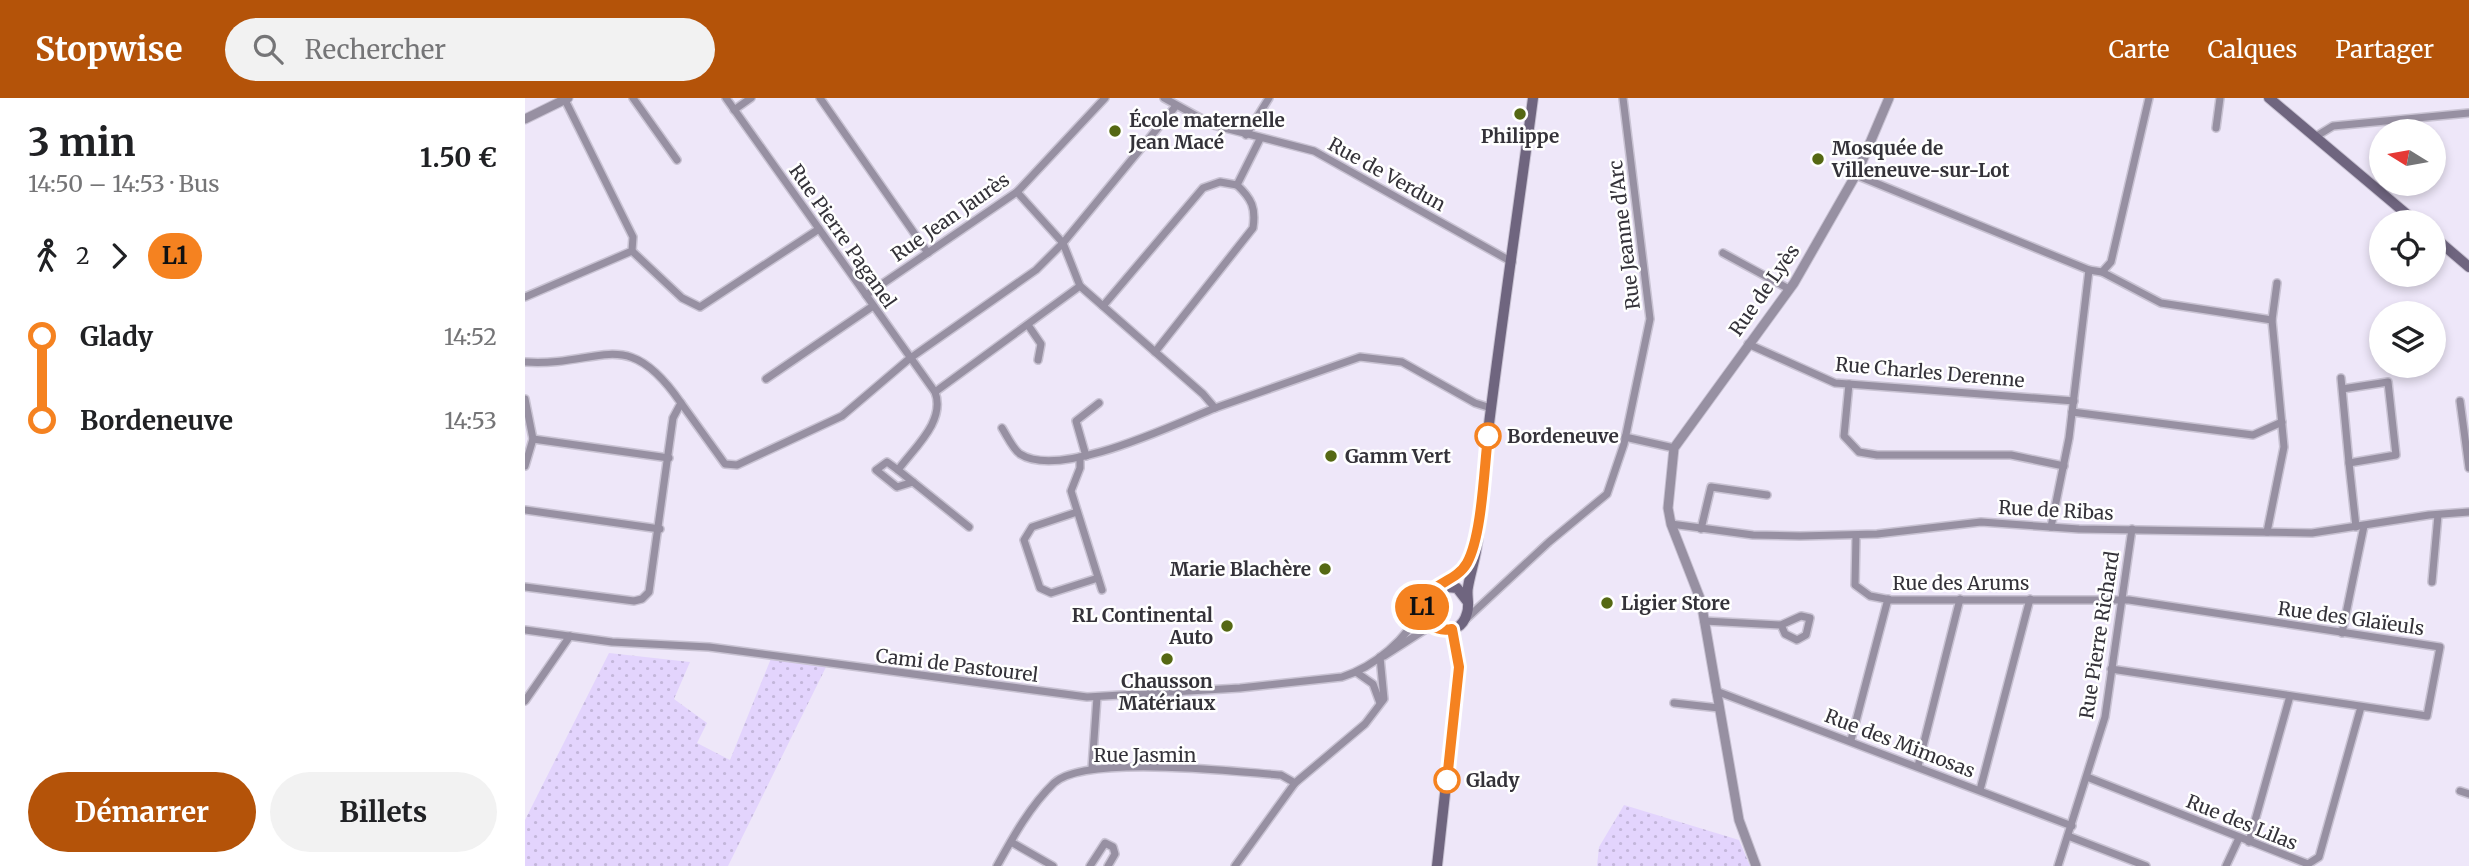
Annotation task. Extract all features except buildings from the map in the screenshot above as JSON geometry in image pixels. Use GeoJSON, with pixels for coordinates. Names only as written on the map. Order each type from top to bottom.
{"type":"FeatureCollection","features":[{"type":"Feature","properties":{"kind":"main road"},"geometry":{"type":"LineString","coordinates":[[1476,535],[1463,569],[1427,593],[1422,607],[1427,621],[1436,628],[1452,629],[1464,621],[1468,601],[1533,98]]}},
{"type":"Feature","properties":{"kind":"main road"},"geometry":{"type":"LineString","coordinates":[[2269,98],[2402,210]]}},
{"type":"Feature","properties":{"kind":"main road"},"geometry":{"type":"LineString","coordinates":[[2446,247],[2469,267]]}},
{"type":"Feature","properties":{"kind":"main road"},"geometry":{"type":"LineString","coordinates":[[1438,586],[1457,588],[1468,601]]}},
{"type":"Feature","properties":{"kind":"main road"},"geometry":{"type":"LineString","coordinates":[[1437,866],[1459,667],[1452,629]]}},
{"type":"Feature","properties":{"kind":"street"},"geometry":{"type":"LineString","coordinates":[[633,98],[677,160]]}},
{"type":"Feature","properties":{"kind":"street","name":"Rue Pierre Paganel"},"geometry":{"type":"LineString","coordinates":[[726,98],[935,392]]}},
{"type":"Feature","properties":{"kind":"street"},"geometry":{"type":"LineString","coordinates":[[734,110],[751,98]]}},
{"type":"Feature","properties":{"kind":"street"},"geometry":{"type":"LineString","coordinates":[[820,98],[928,253]]}},
{"type":"Feature","properties":{"kind":"street","name":"Rue Jean Jaurès"},"geometry":{"type":"LineString","coordinates":[[866,295],[1017,192],[1105,98]]}},
{"type":"Feature","properties":{"kind":"street","name":"Rue de Verdun"},"geometry":{"type":"LineString","coordinates":[[1164,98],[1175,107],[1213,125],[1314,151],[1512,262]]}},
{"type":"Feature","properties":{"kind":"street"},"geometry":{"type":"LineString","coordinates":[[1246,135],[1269,98]]}},
{"type":"Feature","properties":{"kind":"street","name":"Rue Jeanne d'Arc"},"geometry":{"type":"LineString","coordinates":[[1464,621],[1549,542],[1607,494],[1626,437],[1650,318],[1623,98]]}},
{"type":"Feature","properties":{"kind":"street","name":"Rue de Lyès"},"geometry":{"type":"LineString","coordinates":[[1674,448],[1789,289],[1856,174],[1889,98]]}},
{"type":"Feature","properties":{"kind":"street"},"geometry":{"type":"LineString","coordinates":[[2102,272],[2111,262],[2149,98]]}},
{"type":"Feature","properties":{"kind":"street"},"geometry":{"type":"LineString","coordinates":[[2216,128],[2220,98]]}},
{"type":"Feature","properties":{"kind":"street"},"geometry":{"type":"LineString","coordinates":[[525,119],[567,99],[633,237],[632,251]]}},
{"type":"Feature","properties":{"kind":"street"},"geometry":{"type":"LineString","coordinates":[[525,362],[548,363],[610,353],[627,355],[653,367],[725,464],[737,465],[842,416],[909,359],[1035,270],[1063,243],[1175,107]]}},
{"type":"Feature","properties":{"kind":"street"},"geometry":{"type":"LineString","coordinates":[[2315,137],[2333,126],[2469,113]]}},
{"type":"Feature","properties":{"kind":"street"},"geometry":{"type":"LineString","coordinates":[[1237,185],[1260,139]]}},
{"type":"Feature","properties":{"kind":"street"},"geometry":{"type":"LineString","coordinates":[[1856,174],[2089,270],[2102,272],[2161,303],[2272,320]]}},
{"type":"Feature","properties":{"kind":"street"},"geometry":{"type":"LineString","coordinates":[[1103,306],[1203,188],[1220,182],[1237,185],[1249,197],[1256,210],[1253,228],[1155,352]]}},
{"type":"Feature","properties":{"kind":"street"},"geometry":{"type":"LineString","coordinates":[[1017,192],[1063,243],[1080,286],[1215,408]]}},
{"type":"Feature","properties":{"kind":"street"},"geometry":{"type":"LineString","coordinates":[[632,251],[682,298],[700,307],[819,229]]}},
{"type":"Feature","properties":{"kind":"street"},"geometry":{"type":"LineString","coordinates":[[525,297],[632,251]]}},
{"type":"Feature","properties":{"kind":"street"},"geometry":{"type":"LineString","coordinates":[[1723,253],[1789,289]]}},
{"type":"Feature","properties":{"kind":"street"},"geometry":{"type":"LineString","coordinates":[[2051,527],[2074,401],[2089,270]]}},
{"type":"Feature","properties":{"kind":"street"},"geometry":{"type":"LineString","coordinates":[[2267,532],[2284,447],[2272,320],[2277,283]]}},
{"type":"Feature","properties":{"kind":"street"},"geometry":{"type":"LineString","coordinates":[[898,470],[935,420],[939,402],[935,392],[1080,286]]}},
{"type":"Feature","properties":{"kind":"street"},"geometry":{"type":"LineString","coordinates":[[766,379],[873,306]]}},
{"type":"Feature","properties":{"kind":"street"},"geometry":{"type":"LineString","coordinates":[[1028,325],[1041,344],[1038,359]]}},
{"type":"Feature","properties":{"kind":"street","name":"Rue Charles Derenne"},"geometry":{"type":"LineString","coordinates":[[1748,344],[1835,383],[2074,401]]}},
{"type":"Feature","properties":{"kind":"street"},"geometry":{"type":"LineString","coordinates":[[1002,428],[1019,453],[1029,457],[1062,460],[1102,453],[1215,408],[1360,357],[1402,362],[1475,404],[1491,408]]}},
{"type":"Feature","properties":{"kind":"street"},"geometry":{"type":"LineString","coordinates":[[2341,378],[2349,463],[2360,526],[2342,633]]}},
{"type":"Feature","properties":{"kind":"street"},"geometry":{"type":"LineString","coordinates":[[2343,389],[2388,382],[2396,455],[2349,463]]}},
{"type":"Feature","properties":{"kind":"street"},"geometry":{"type":"LineString","coordinates":[[1849,384],[1844,410],[1845,436],[1859,452],[1877,455],[2011,455],[2064,466]]}},
{"type":"Feature","properties":{"kind":"street"},"geometry":{"type":"LineString","coordinates":[[525,399],[533,439],[525,466]]}},
{"type":"Feature","properties":{"kind":"street"},"geometry":{"type":"LineString","coordinates":[[2460,401],[2469,468]]}},
{"type":"Feature","properties":{"kind":"street"},"geometry":{"type":"LineString","coordinates":[[525,587],[634,601],[642,599],[649,592],[660,529],[673,418],[681,403]]}},
{"type":"Feature","properties":{"kind":"street"},"geometry":{"type":"LineString","coordinates":[[1100,403],[1076,421],[1083,456],[1071,491],[1102,590]]}},
{"type":"Feature","properties":{"kind":"street"},"geometry":{"type":"LineString","coordinates":[[2072,412],[2253,435],[2282,422]]}},
{"type":"Feature","properties":{"kind":"street"},"geometry":{"type":"LineString","coordinates":[[1626,437],[1674,448],[1668,508],[1671,524],[1701,601],[1739,820],[1756,866]]}},
{"type":"Feature","properties":{"kind":"street"},"geometry":{"type":"LineString","coordinates":[[533,439],[669,458]]}},
{"type":"Feature","properties":{"kind":"street"},"geometry":{"type":"LineString","coordinates":[[913,482],[897,487],[876,470],[887,462],[898,470],[913,482],[969,527]]}},
{"type":"Feature","properties":{"kind":"street"},"geometry":{"type":"LineString","coordinates":[[1701,529],[1711,487],[1767,495]]}},
{"type":"Feature","properties":{"kind":"street"},"geometry":{"type":"LineString","coordinates":[[525,510],[660,529]]}},
{"type":"Feature","properties":{"kind":"street"},"geometry":{"type":"LineString","coordinates":[[1077,512],[1032,527],[1024,540],[1040,588],[1051,593],[1098,578]]}},
{"type":"Feature","properties":{"kind":"street","name":"Rue de Ribas"},"geometry":{"type":"LineString","coordinates":[[1671,524],[1765,535],[1856,536],[1981,522],[2051,527],[2312,533],[2469,512]]}},
{"type":"Feature","properties":{"kind":"street"},"geometry":{"type":"LineString","coordinates":[[2432,582],[2438,515]]}},
{"type":"Feature","properties":{"kind":"street","name":"Rue Pierre Richard"},"geometry":{"type":"LineString","coordinates":[[2058,866],[2105,717],[2131,529]]}},
{"type":"Feature","properties":{"kind":"street","name":"Rue des Arums"},"geometry":{"type":"LineString","coordinates":[[1856,536],[1855,585],[1870,596],[1888,599],[2121,601]]}},
{"type":"Feature","properties":{"kind":"street"},"geometry":{"type":"LineString","coordinates":[[1851,740],[1888,599]]}},
{"type":"Feature","properties":{"kind":"street"},"geometry":{"type":"LineString","coordinates":[[1918,766],[1960,599]]}},
{"type":"Feature","properties":{"kind":"street"},"geometry":{"type":"LineString","coordinates":[[1980,790],[2030,599]]}},
{"type":"Feature","properties":{"kind":"street"},"geometry":{"type":"LineString","coordinates":[[1468,601],[1486,603]]}},
{"type":"Feature","properties":{"kind":"street","name":"Rue des Glaïeuls"},"geometry":{"type":"LineString","coordinates":[[2111,669],[2427,716],[2440,647],[2121,601]]}},
{"type":"Feature","properties":{"kind":"street","name":"Cami de Pastourel"},"geometry":{"type":"LineString","coordinates":[[1380,657],[1411,626],[1422,607]]}},
{"type":"Feature","properties":{"kind":"street"},"geometry":{"type":"LineString","coordinates":[[1705,621],[1781,625]]}},
{"type":"Feature","properties":{"kind":"street","name":"Cami de Pastourel"},"geometry":{"type":"LineString","coordinates":[[525,630],[612,642],[709,647],[888,673],[1097,697],[1240,688],[1356,673],[1426,629],[1436,628]]}},
{"type":"Feature","properties":{"kind":"street"},"geometry":{"type":"LineString","coordinates":[[525,701],[570,636]]}},
{"type":"Feature","properties":{"kind":"street"},"geometry":{"type":"LineString","coordinates":[[1235,866],[1295,783],[1365,724],[1380,703],[1385,693],[1380,657]]}},
{"type":"Feature","properties":{"kind":"street"},"geometry":{"type":"LineString","coordinates":[[1356,673],[1373,684],[1380,703]]}},
{"type":"Feature","properties":{"kind":"street","name":"Rue des Mimosas"},"geometry":{"type":"LineString","coordinates":[[1716,691],[1851,740],[2071,826]]}},
{"type":"Feature","properties":{"kind":"street"},"geometry":{"type":"LineString","coordinates":[[2249,842],[2290,696]]}},
{"type":"Feature","properties":{"kind":"street"},"geometry":{"type":"LineString","coordinates":[[1092,768],[1097,697]]}},
{"type":"Feature","properties":{"kind":"street"},"geometry":{"type":"LineString","coordinates":[[1674,703],[1719,708]]}},
{"type":"Feature","properties":{"kind":"street","name":"Rue des Lilas"},"geometry":{"type":"LineString","coordinates":[[2087,777],[2308,864],[2319,857],[2361,707]]}},
{"type":"Feature","properties":{"kind":"street","name":"Rue Jasmin"},"geometry":{"type":"LineString","coordinates":[[997,866],[1011,842],[1056,781],[1092,768],[1172,768],[1281,775],[1295,783]]}},
{"type":"Feature","properties":{"kind":"street"},"geometry":{"type":"LineString","coordinates":[[2460,791],[2469,793]]}},
{"type":"Feature","properties":{"kind":"street"},"geometry":{"type":"LineString","coordinates":[[2068,836],[2146,866]]}},
{"type":"Feature","properties":{"kind":"street"},"geometry":{"type":"LineString","coordinates":[[2226,866],[2239,838]]}},
{"type":"Feature","properties":{"kind":"street"},"geometry":{"type":"LineString","coordinates":[[1011,842],[1053,866]]}},
{"type":"Feature","properties":{"kind":"street"},"geometry":{"type":"LineString","coordinates":[[1090,866],[1105,844],[1112,848],[1115,854],[1108,866]]}},
{"type":"Feature","properties":{"kind":"shaded area"},"geometry":{"type":"Polygon","coordinates":[[[609,653],[690,662],[674,699],[707,723],[697,743],[730,760],[772,656],[826,667],[728,866],[525,866],[525,820],[609,653]]]}},
{"type":"Feature","properties":{"kind":"shaded area"},"geometry":{"type":"Polygon","coordinates":[[[1624,805],[1739,840],[1750,866],[1597,866],[1599,847],[1624,805]]]}},
{"type":"Feature","properties":{"kind":"bus line","name":"L1"},"geometry":{"type":"LineString","coordinates":[[1447,780],[1459,667],[1458,649],[1452,629],[1441,630],[1431,625],[1423,615],[1422,607],[1427,593],[1457,575],[1468,562],[1476,535],[1488,436]]}},
{"type":"Feature","properties":{"kind":"place","name":"Philippe"},"geometry":{"type":"Point","coordinates":[1520,114]}},
{"type":"Feature","properties":{"kind":"place","name":"École maternelle Jean Macé"},"geometry":{"type":"Point","coordinates":[1115,131]}},
{"type":"Feature","properties":{"kind":"place","name":"Mosquée de Villeneuve-sur-Lot"},"geometry":{"type":"Point","coordinates":[1818,159]}},
{"type":"Feature","properties":{"kind":"place","name":"Bordeneuve"},"geometry":{"type":"Point","coordinates":[1488,436]}},
{"type":"Feature","properties":{"kind":"place","name":"Gamm Vert"},"geometry":{"type":"Point","coordinates":[1331,456]}},
{"type":"Feature","properties":{"kind":"place","name":"Marie Blachère"},"geometry":{"type":"Point","coordinates":[1325,569]}},
{"type":"Feature","properties":{"kind":"place","name":"Ligier Store"},"geometry":{"type":"Point","coordinates":[1607,603]}},
{"type":"Feature","properties":{"kind":"place","name":"RL Continental Auto"},"geometry":{"type":"Point","coordinates":[1227,626]}},
{"type":"Feature","properties":{"kind":"place","name":"Chausson Matériaux"},"geometry":{"type":"Point","coordinates":[1167,659]}},
{"type":"Feature","properties":{"kind":"place","name":"Glady"},"geometry":{"type":"Point","coordinates":[1447,780]}}]}
